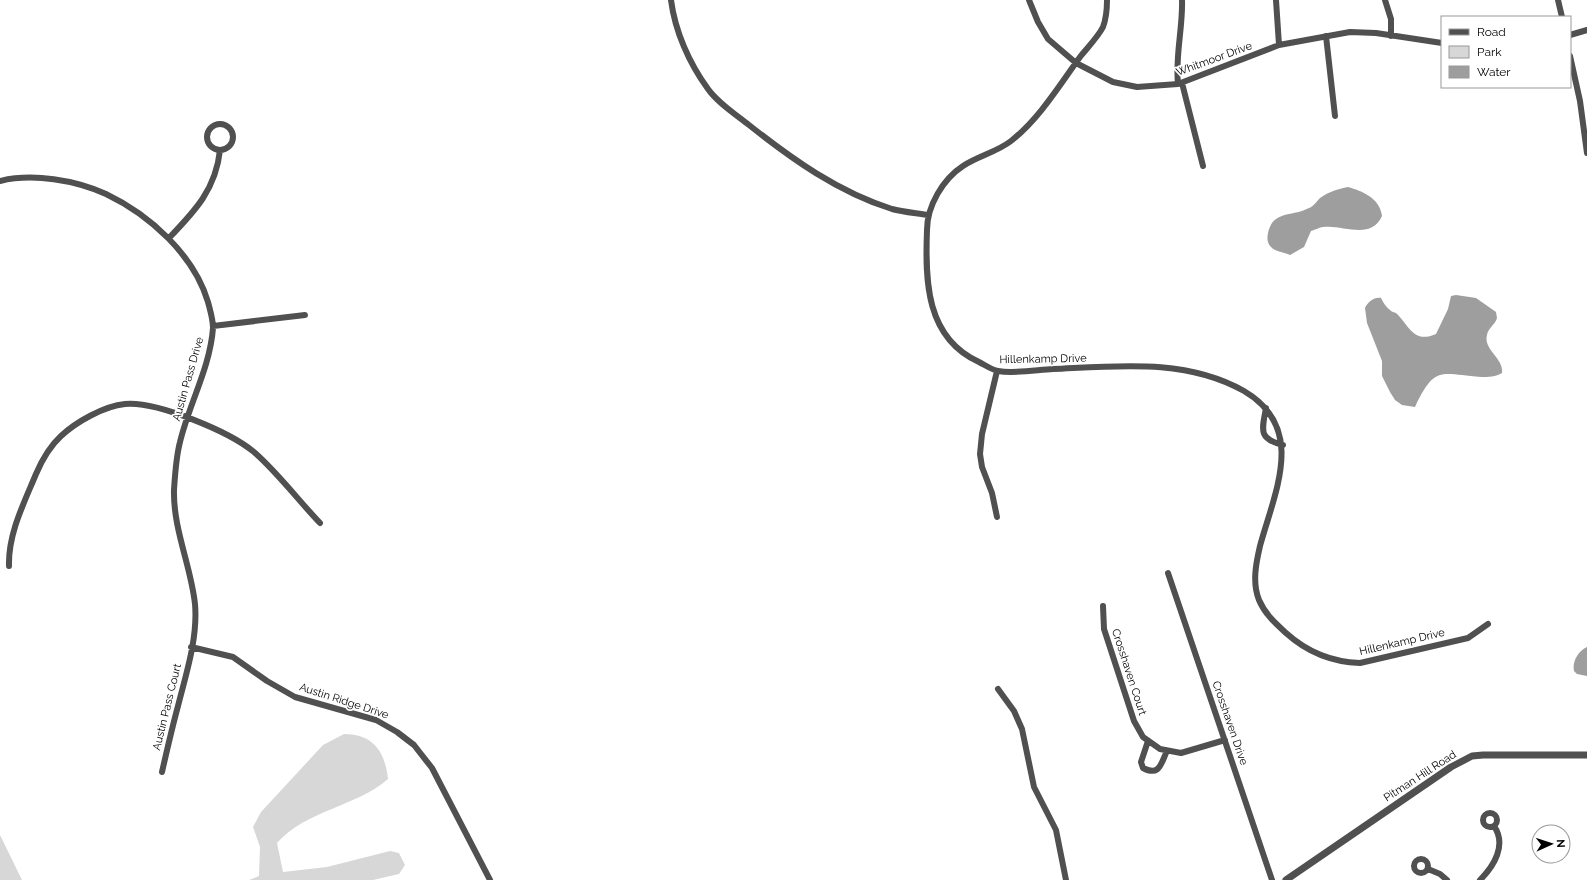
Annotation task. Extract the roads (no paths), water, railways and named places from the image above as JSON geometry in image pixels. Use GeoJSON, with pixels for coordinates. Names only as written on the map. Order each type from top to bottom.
{"type":"FeatureCollection","features":[{"type":"Feature","properties":{"kind":"street"},"geometry":{"type":"LineString","coordinates":[[671,0],[682,41],[694,68],[709,90],[731,111],[794,160],[829,182],[892,209],[928,215]]}},
{"type":"Feature","properties":{"kind":"street","name":"Whitmoor Drive"},"geometry":{"type":"LineString","coordinates":[[1029,0],[1038,22],[1048,39],[1076,64],[1113,82],[1137,88],[1180,84],[1279,45],[1326,36],[1361,32],[1441,43]]}},
{"type":"Feature","properties":{"kind":"street","name":"Hillenkamp Drive"},"geometry":{"type":"LineString","coordinates":[[1107,0],[1102,27],[1036,116],[1018,135],[1009,142],[962,167],[945,182],[928,215],[929,291],[938,324],[946,337],[964,355],[997,371],[1133,366],[1168,367],[1201,372],[1228,382],[1260,400],[1276,424],[1283,445],[1280,479],[1257,558],[1255,579],[1258,598],[1271,620],[1290,637],[1314,654],[1341,662],[1360,663],[1468,638],[1488,624]]}},
{"type":"Feature","properties":{"kind":"street"},"geometry":{"type":"LineString","coordinates":[[1182,0],[1176,66],[1203,166]]}},
{"type":"Feature","properties":{"kind":"street"},"geometry":{"type":"LineString","coordinates":[[1276,0],[1279,45]]}},
{"type":"Feature","properties":{"kind":"street"},"geometry":{"type":"LineString","coordinates":[[1385,0],[1391,19],[1391,36]]}},
{"type":"Feature","properties":{"kind":"street"},"geometry":{"type":"LineString","coordinates":[[1558,0],[1562,16]]}},
{"type":"Feature","properties":{"kind":"street"},"geometry":{"type":"LineString","coordinates":[[1571,35],[1587,30]]}},
{"type":"Feature","properties":{"kind":"street"},"geometry":{"type":"LineString","coordinates":[[1326,36],[1335,116]]}},
{"type":"Feature","properties":{"kind":"street"},"geometry":{"type":"LineString","coordinates":[[1571,60],[1580,101],[1587,153]]}},
{"type":"Feature","properties":{"kind":"street"},"geometry":{"type":"LineString","coordinates":[[220,124],[228,128],[232,135],[229,147],[220,150],[210,147],[207,139],[209,130],[220,124]]}},
{"type":"Feature","properties":{"kind":"street"},"geometry":{"type":"LineString","coordinates":[[169,238],[204,200],[219,159],[220,150]]}},
{"type":"Feature","properties":{"kind":"street","name":"Austin Pass Drive"},"geometry":{"type":"LineString","coordinates":[[0,182],[39,178],[50,179],[72,183],[106,194],[136,213],[169,238],[200,278],[210,310],[213,326],[209,351],[179,443],[174,490],[180,536],[195,605],[191,647]]}},
{"type":"Feature","properties":{"kind":"street"},"geometry":{"type":"LineString","coordinates":[[213,326],[305,315]]}},
{"type":"Feature","properties":{"kind":"street"},"geometry":{"type":"LineString","coordinates":[[997,371],[983,428],[980,454],[982,467],[992,493],[997,517]]}},
{"type":"Feature","properties":{"kind":"street"},"geometry":{"type":"LineString","coordinates":[[9,566],[8,550],[28,493],[42,459],[60,437],[78,424],[104,410],[125,404],[152,407],[188,418],[226,435],[253,452],[320,523]]}},
{"type":"Feature","properties":{"kind":"street"},"geometry":{"type":"LineString","coordinates":[[1266,408],[1262,432],[1266,438],[1283,445]]}},
{"type":"Feature","properties":{"kind":"street","name":"Crosshaven Drive"},"geometry":{"type":"LineString","coordinates":[[1168,573],[1272,880]]}},
{"type":"Feature","properties":{"kind":"street","name":"Crosshaven Court"},"geometry":{"type":"LineString","coordinates":[[1103,606],[1104,629],[1134,721],[1148,741],[1160,749],[1181,753],[1225,740]]}},
{"type":"Feature","properties":{"kind":"street","name":"Austin Pass Court"},"geometry":{"type":"LineString","coordinates":[[162,772],[187,673],[191,647]]}},
{"type":"Feature","properties":{"kind":"street","name":"Austin Ridge Drive"},"geometry":{"type":"LineString","coordinates":[[191,647],[233,657],[267,682],[295,697],[376,720],[389,726],[406,738],[414,745],[432,768],[490,880]]}},
{"type":"Feature","properties":{"kind":"street"},"geometry":{"type":"LineString","coordinates":[[998,689],[1014,711],[1022,729],[1034,787],[1056,830],[1066,880]]}},
{"type":"Feature","properties":{"kind":"street"},"geometry":{"type":"LineString","coordinates":[[1148,741],[1141,762],[1143,768],[1150,772],[1156,771],[1167,751]]}},
{"type":"Feature","properties":{"kind":"street","name":"Pitman Hill Road"},"geometry":{"type":"LineString","coordinates":[[1286,880],[1451,767],[1472,756],[1587,755]]}},
{"type":"Feature","properties":{"kind":"street"},"geometry":{"type":"LineString","coordinates":[[1480,880],[1488,871],[1497,855],[1500,845],[1498,833],[1494,826]]}},
{"type":"Feature","properties":{"kind":"street"},"geometry":{"type":"LineString","coordinates":[[1428,869],[1440,874],[1447,880]]}},
{"type":"Feature","properties":{"kind":"water"},"geometry":{"type":"Polygon","coordinates":[[[1348,187],[1370,196],[1378,204],[1382,216],[1377,224],[1364,230],[1322,227],[1311,231],[1304,247],[1290,255],[1273,249],[1267,237],[1270,226],[1274,221],[1284,215],[1303,211],[1314,205],[1326,194],[1348,187]]]}},
{"type":"Feature","properties":{"kind":"water"},"geometry":{"type":"Polygon","coordinates":[[[1456,295],[1476,298],[1496,312],[1497,318],[1495,323],[1490,328],[1487,340],[1488,345],[1500,363],[1502,373],[1495,376],[1486,377],[1447,374],[1440,375],[1428,384],[1415,407],[1402,405],[1395,400],[1382,376],[1382,361],[1367,323],[1365,308],[1372,300],[1381,298],[1387,307],[1396,313],[1412,332],[1422,337],[1436,334],[1448,309],[1451,296],[1456,295]]]}},
{"type":"Feature","properties":{"kind":"water"},"geometry":{"type":"Polygon","coordinates":[[[1587,647],[1587,676],[1577,674],[1574,671],[1574,664],[1578,654],[1587,647]]]}}]}
